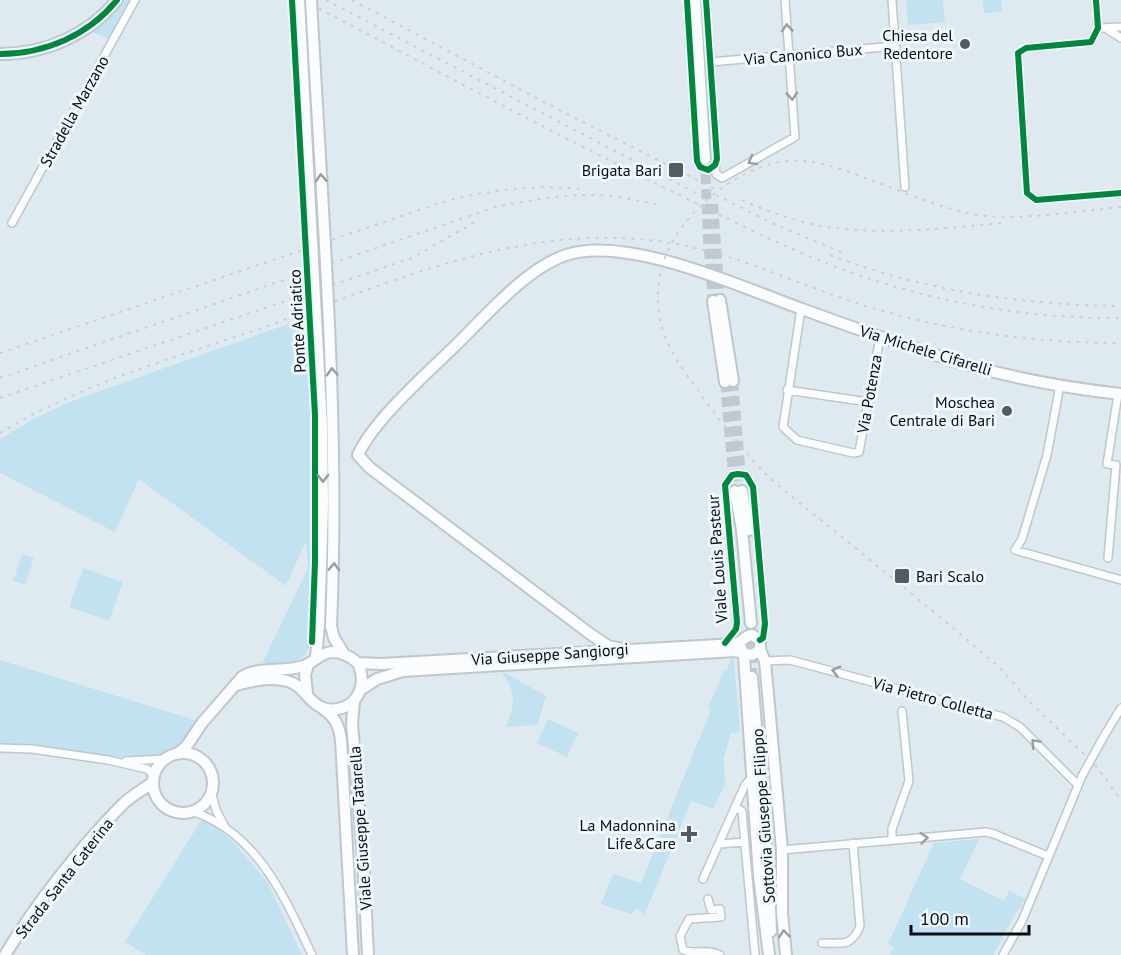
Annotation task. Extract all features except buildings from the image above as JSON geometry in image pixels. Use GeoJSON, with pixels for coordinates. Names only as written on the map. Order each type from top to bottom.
{"type":"FeatureCollection","features":[{"type":"Feature","properties":{"kind":"main road"},"geometry":{"type":"LineString","coordinates":[[0,54],[37,50],[70,38],[85,30],[117,0]]}},
{"type":"Feature","properties":{"kind":"main road","name":"Ponte Adriatico"},"geometry":{"type":"LineString","coordinates":[[299,0],[322,428],[323,505],[319,625],[312,661]]}},
{"type":"Feature","properties":{"kind":"main road","name":"Ponte Adriatico"},"geometry":{"type":"LineString","coordinates":[[311,0],[334,413],[335,505],[331,626],[334,638],[344,654]]}},
{"type":"Feature","properties":{"kind":"main road"},"geometry":{"type":"LineString","coordinates":[[695,0],[710,161]]}},
{"type":"Feature","properties":{"kind":"main road"},"geometry":{"type":"LineString","coordinates":[[700,0],[710,161]]}},
{"type":"Feature","properties":{"kind":"main road","name":"Via Michele Cifarelli"},"geometry":{"type":"LineString","coordinates":[[589,633],[369,468],[358,455],[369,437],[424,376],[524,280],[542,266],[584,251],[613,251],[651,258],[737,285],[879,337],[961,363],[1060,385],[1120,394]]}},
{"type":"Feature","properties":{"kind":"main road"},"geometry":{"type":"LineString","coordinates":[[716,301],[729,382]]}},
{"type":"Feature","properties":{"kind":"main road"},"geometry":{"type":"LineString","coordinates":[[737,507],[754,623],[749,530],[739,491],[737,507],[736,530],[745,627],[742,644],[759,876],[770,955]]}},
{"type":"Feature","properties":{"kind":"main road"},"geometry":{"type":"LineString","coordinates":[[589,633],[608,646],[623,649]]}},
{"type":"Feature","properties":{"kind":"main road"},"geometry":{"type":"LineString","coordinates":[[586,652],[590,643],[589,633]]}},
{"type":"Feature","properties":{"kind":"main road"},"geometry":{"type":"LineString","coordinates":[[742,644],[753,635],[760,645],[765,661],[782,850],[782,913],[786,955]]}},
{"type":"Feature","properties":{"kind":"main road","name":"Via Giuseppe Sangiorgi"},"geometry":{"type":"LineString","coordinates":[[358,663],[381,664],[725,643],[742,644]]}},
{"type":"Feature","properties":{"kind":"main road"},"geometry":{"type":"LineString","coordinates":[[742,644],[752,655],[760,645]]}},
{"type":"Feature","properties":{"kind":"main road","name":"Via Giuseppe Sangiorgi"},"geometry":{"type":"LineString","coordinates":[[360,690],[377,679],[403,671],[742,644]]}},
{"type":"Feature","properties":{"kind":"main road"},"geometry":{"type":"LineString","coordinates":[[178,753],[194,754],[201,758],[207,764],[213,778],[212,794],[205,805],[194,812],[177,813],[161,804],[156,797],[153,778],[158,766],[165,759],[178,753],[198,731],[202,723],[236,685],[250,672],[288,670],[312,661],[325,653],[344,654],[358,663],[362,680],[354,701],[337,709],[319,706],[295,684],[279,679],[236,685]]}},
{"type":"Feature","properties":{"kind":"main road"},"geometry":{"type":"LineString","coordinates":[[307,693],[305,675],[312,661]]}},
{"type":"Feature","properties":{"kind":"main road","name":"Sottovia Giuseppe Filippo"},"geometry":{"type":"LineString","coordinates":[[770,955],[770,884],[756,677],[782,913]]}},
{"type":"Feature","properties":{"kind":"main road","name":"Viale Giuseppe Tatarella"},"geometry":{"type":"LineString","coordinates":[[354,701],[353,731],[368,955]]}},
{"type":"Feature","properties":{"kind":"main road","name":"Viale Giuseppe Tatarella"},"geometry":{"type":"LineString","coordinates":[[319,706],[332,715],[338,723],[341,741],[353,955]]}},
{"type":"Feature","properties":{"kind":"main road"},"geometry":{"type":"LineString","coordinates":[[198,731],[201,758]]}},
{"type":"Feature","properties":{"kind":"main road","name":"Strada Santa Caterina"},"geometry":{"type":"LineString","coordinates":[[5,955],[56,884],[124,802],[153,778]]}},
{"type":"Feature","properties":{"kind":"main road","name":"Strada Santa Caterina"},"geometry":{"type":"LineString","coordinates":[[124,802],[146,798],[161,804]]}},
{"type":"Feature","properties":{"kind":"street","name":"Stradella Marzano"},"geometry":{"type":"LineString","coordinates":[[12,223],[135,0]]}},
{"type":"Feature","properties":{"kind":"street"},"geometry":{"type":"LineString","coordinates":[[687,0],[697,161],[703,169],[708,170],[710,161]]}},
{"type":"Feature","properties":{"kind":"street"},"geometry":{"type":"LineString","coordinates":[[706,0],[717,159],[710,161]]}},
{"type":"Feature","properties":{"kind":"street"},"geometry":{"type":"LineString","coordinates":[[710,161],[716,174],[722,178],[795,137],[785,0]]}},
{"type":"Feature","properties":{"kind":"street"},"geometry":{"type":"LineString","coordinates":[[892,0],[905,187]]}},
{"type":"Feature","properties":{"kind":"street"},"geometry":{"type":"LineString","coordinates":[[1096,0],[1101,28],[1093,41],[1088,44],[1026,48],[1020,50],[1017,57],[1027,193],[1036,200],[1121,193]]}},
{"type":"Feature","properties":{"kind":"street"},"geometry":{"type":"LineString","coordinates":[[1101,28],[1121,27]]}},
{"type":"Feature","properties":{"kind":"street"},"geometry":{"type":"LineString","coordinates":[[1101,28],[1121,38]]}},
{"type":"Feature","properties":{"kind":"street","name":"Via Canonico Bux"},"geometry":{"type":"LineString","coordinates":[[710,62],[896,46]]}},
{"type":"Feature","properties":{"kind":"street"},"geometry":{"type":"LineString","coordinates":[[801,309],[787,390],[868,402]]}},
{"type":"Feature","properties":{"kind":"street","name":"Via Potenza"},"geometry":{"type":"LineString","coordinates":[[787,390],[783,427],[797,440],[853,453],[859,452],[879,337]]}},
{"type":"Feature","properties":{"kind":"street"},"geometry":{"type":"LineString","coordinates":[[1060,385],[1047,454],[1022,538],[1016,550],[1121,580]]}},
{"type":"Feature","properties":{"kind":"street"},"geometry":{"type":"LineString","coordinates":[[1108,558],[1116,465],[1107,464],[1120,394]]}},
{"type":"Feature","properties":{"kind":"street","name":"Viale Louis Pasteur"},"geometry":{"type":"LineString","coordinates":[[725,643],[736,629],[736,622],[725,485],[732,475],[738,474],[746,476],[753,487],[765,624],[760,645]]}},
{"type":"Feature","properties":{"kind":"street","name":"Via Pietro Colletta"},"geometry":{"type":"LineString","coordinates":[[765,661],[790,660],[1016,722],[1077,784]]}},
{"type":"Feature","properties":{"kind":"street"},"geometry":{"type":"LineString","coordinates":[[1003,955],[1022,921],[1077,784],[1121,708]]}},
{"type":"Feature","properties":{"kind":"street"},"geometry":{"type":"LineString","coordinates":[[892,840],[892,829],[909,781],[902,711]]}},
{"type":"Feature","properties":{"kind":"street"},"geometry":{"type":"LineString","coordinates":[[0,748],[32,749],[108,760],[147,769],[153,778]]}},
{"type":"Feature","properties":{"kind":"street"},"geometry":{"type":"LineString","coordinates":[[108,760],[165,759]]}},
{"type":"Feature","properties":{"kind":"street"},"geometry":{"type":"LineString","coordinates":[[703,879],[745,785],[753,776]]}},
{"type":"Feature","properties":{"kind":"street"},"geometry":{"type":"LineString","coordinates":[[212,794],[216,810],[225,827]]}},
{"type":"Feature","properties":{"kind":"street"},"geometry":{"type":"LineString","coordinates":[[735,807],[742,811],[755,955]]}},
{"type":"Feature","properties":{"kind":"street"},"geometry":{"type":"LineString","coordinates":[[194,812],[225,827],[258,857],[282,892],[312,955]]}},
{"type":"Feature","properties":{"kind":"street"},"geometry":{"type":"LineString","coordinates":[[782,850],[986,832],[1048,856]]}},
{"type":"Feature","properties":{"kind":"street"},"geometry":{"type":"LineString","coordinates":[[719,844],[745,842]]}},
{"type":"Feature","properties":{"kind":"street"},"geometry":{"type":"LineString","coordinates":[[822,943],[849,942],[856,937],[860,926],[853,843]]}},
{"type":"Feature","properties":{"kind":"street"},"geometry":{"type":"LineString","coordinates":[[708,899],[711,910],[720,909],[721,917],[689,919],[681,936],[682,950],[688,953],[712,951],[720,955]]}},
{"type":"Feature","properties":{"kind":"shaded area"},"geometry":{"type":"Polygon","coordinates":[[[126,0],[131,0],[109,39],[92,32],[113,15],[126,0]]]}},
{"type":"Feature","properties":{"kind":"shaded area"},"geometry":{"type":"Polygon","coordinates":[[[906,0],[943,0],[945,22],[908,25],[906,0]]]}},
{"type":"Feature","properties":{"kind":"shaded area"},"geometry":{"type":"Polygon","coordinates":[[[983,0],[1001,0],[1002,12],[984,13],[983,0]]]}},
{"type":"Feature","properties":{"kind":"shaded area"},"geometry":{"type":"Polygon","coordinates":[[[307,317],[313,481],[310,644],[298,660],[264,664],[308,568],[306,541],[286,586],[139,479],[115,532],[0,473],[0,439],[37,417],[75,400],[307,317]]]}},
{"type":"Feature","properties":{"kind":"shaded area"},"geometry":{"type":"Polygon","coordinates":[[[22,554],[34,558],[25,585],[13,581],[22,554]]]}},
{"type":"Feature","properties":{"kind":"shaded area"},"geometry":{"type":"Polygon","coordinates":[[[83,568],[123,582],[109,621],[69,607],[83,568]]]}},
{"type":"Feature","properties":{"kind":"shaded area"},"geometry":{"type":"Polygon","coordinates":[[[731,659],[734,659],[740,732],[731,733],[724,758],[725,785],[713,809],[691,801],[645,914],[637,909],[631,914],[601,904],[613,874],[641,883],[711,710],[708,708],[731,659]]]}},
{"type":"Feature","properties":{"kind":"shaded area"},"geometry":{"type":"Polygon","coordinates":[[[0,660],[195,720],[180,745],[161,754],[140,757],[91,755],[0,743],[0,660]]]}},
{"type":"Feature","properties":{"kind":"shaded area"},"geometry":{"type":"Polygon","coordinates":[[[502,673],[506,673],[546,696],[537,725],[506,727],[513,699],[510,687],[502,673]]]}},
{"type":"Feature","properties":{"kind":"shaded area"},"geometry":{"type":"Polygon","coordinates":[[[548,719],[578,733],[567,757],[537,743],[548,719]]]}},
{"type":"Feature","properties":{"kind":"shaded area"},"geometry":{"type":"Polygon","coordinates":[[[202,819],[209,820],[239,848],[268,883],[302,955],[146,955],[125,942],[202,819]]]}},
{"type":"Feature","properties":{"kind":"shaded area"},"geometry":{"type":"Polygon","coordinates":[[[979,839],[960,879],[1004,901],[1009,891],[1026,899],[1015,914],[993,955],[890,955],[893,947],[888,944],[934,843],[979,839]]]}},
{"type":"Feature","properties":{"kind":"tunnel"},"geometry":{"type":"LineString","coordinates":[[705,159],[713,301]]}},
{"type":"Feature","properties":{"kind":"tunnel"},"geometry":{"type":"LineString","coordinates":[[713,204],[720,300]]}},
{"type":"Feature","properties":{"kind":"tunnel"},"geometry":{"type":"LineString","coordinates":[[733,381],[742,491]]}},
{"type":"Feature","properties":{"kind":"tunnel"},"geometry":{"type":"LineString","coordinates":[[725,382],[734,484]]}},
{"type":"Feature","properties":{"kind":"tunnel"},"geometry":{"type":"LineString","coordinates":[[751,623],[752,677]]}},
{"type":"Feature","properties":{"kind":"railway"},"geometry":{"type":"LineString","coordinates":[[303,0],[609,160],[750,230],[825,263],[883,283],[984,307],[1052,316],[1121,318]]}},
{"type":"Feature","properties":{"kind":"railway"},"geometry":{"type":"LineString","coordinates":[[326,0],[705,198]]}},
{"type":"Feature","properties":{"kind":"railway"},"geometry":{"type":"LineString","coordinates":[[352,0],[563,112],[717,190]]}},
{"type":"Feature","properties":{"kind":"railway"},"geometry":{"type":"LineString","coordinates":[[1121,207],[1023,217],[984,216],[942,206],[830,166],[799,161],[773,163],[729,183],[692,215],[674,238],[668,250],[658,288],[659,315],[669,345],[699,392],[754,462],[789,495],[1001,669],[1032,704],[1096,766],[1121,800]]}},
{"type":"Feature","properties":{"kind":"railway"},"geometry":{"type":"LineString","coordinates":[[0,353],[440,203],[510,189],[546,187],[582,189]]}},
{"type":"Feature","properties":{"kind":"railway"},"geometry":{"type":"LineString","coordinates":[[708,191],[776,225],[844,253]]}},
{"type":"Feature","properties":{"kind":"railway"},"geometry":{"type":"LineString","coordinates":[[0,378],[495,207],[545,198],[583,195],[611,196],[656,204]]}},
{"type":"Feature","properties":{"kind":"railway"},"geometry":{"type":"LineString","coordinates":[[742,200],[801,221],[844,229],[890,231],[1004,223]]}},
{"type":"Feature","properties":{"kind":"railway"},"geometry":{"type":"LineString","coordinates":[[0,398],[412,258],[475,222]]}},
{"type":"Feature","properties":{"kind":"railway"},"geometry":{"type":"LineString","coordinates":[[0,433],[61,401],[125,374],[409,275],[461,259],[514,247],[567,239],[621,238],[676,244],[703,250],[883,311],[971,331],[1031,339],[1121,343]]}},
{"type":"Feature","properties":{"kind":"railway"},"geometry":{"type":"LineString","coordinates":[[830,255],[901,278],[973,294],[1047,303],[1121,306]]}},
{"type":"Feature","properties":{"kind":"cycle path"},"geometry":{"type":"LineString","coordinates":[[0,54],[33,50],[65,40],[93,23],[117,0]]}},
{"type":"Feature","properties":{"kind":"cycle path"},"geometry":{"type":"LineString","coordinates":[[292,0],[315,415],[315,561],[312,642]]}},
{"type":"Feature","properties":{"kind":"cycle path"},"geometry":{"type":"LineString","coordinates":[[687,0],[697,161],[700,167],[708,170],[715,165],[717,159],[706,0]]}},
{"type":"Feature","properties":{"kind":"cycle path"},"geometry":{"type":"LineString","coordinates":[[1096,0],[1098,28],[1091,42],[1026,48],[1018,53],[1027,193],[1036,200],[1121,193]]}},
{"type":"Feature","properties":{"kind":"cycle path"},"geometry":{"type":"LineString","coordinates":[[725,643],[736,629],[737,622],[725,485],[732,475],[738,474],[746,475],[753,487],[765,624],[763,638],[760,640]]}},
{"type":"Feature","properties":{"kind":"place","name":"Chiesa del Redentore"},"geometry":{"type":"Point","coordinates":[965,44]}},
{"type":"Feature","properties":{"kind":"place","name":"Brigata Bari"},"geometry":{"type":"Point","coordinates":[676,170]}},
{"type":"Feature","properties":{"kind":"place","name":"Moschea Centrale di Bari"},"geometry":{"type":"Point","coordinates":[1007,411]}},
{"type":"Feature","properties":{"kind":"place","name":"Bari Scalo"},"geometry":{"type":"Point","coordinates":[902,576]}},
{"type":"Feature","properties":{"kind":"place","name":"La Madonnina Life&Care"},"geometry":{"type":"Point","coordinates":[689,834]}}]}
